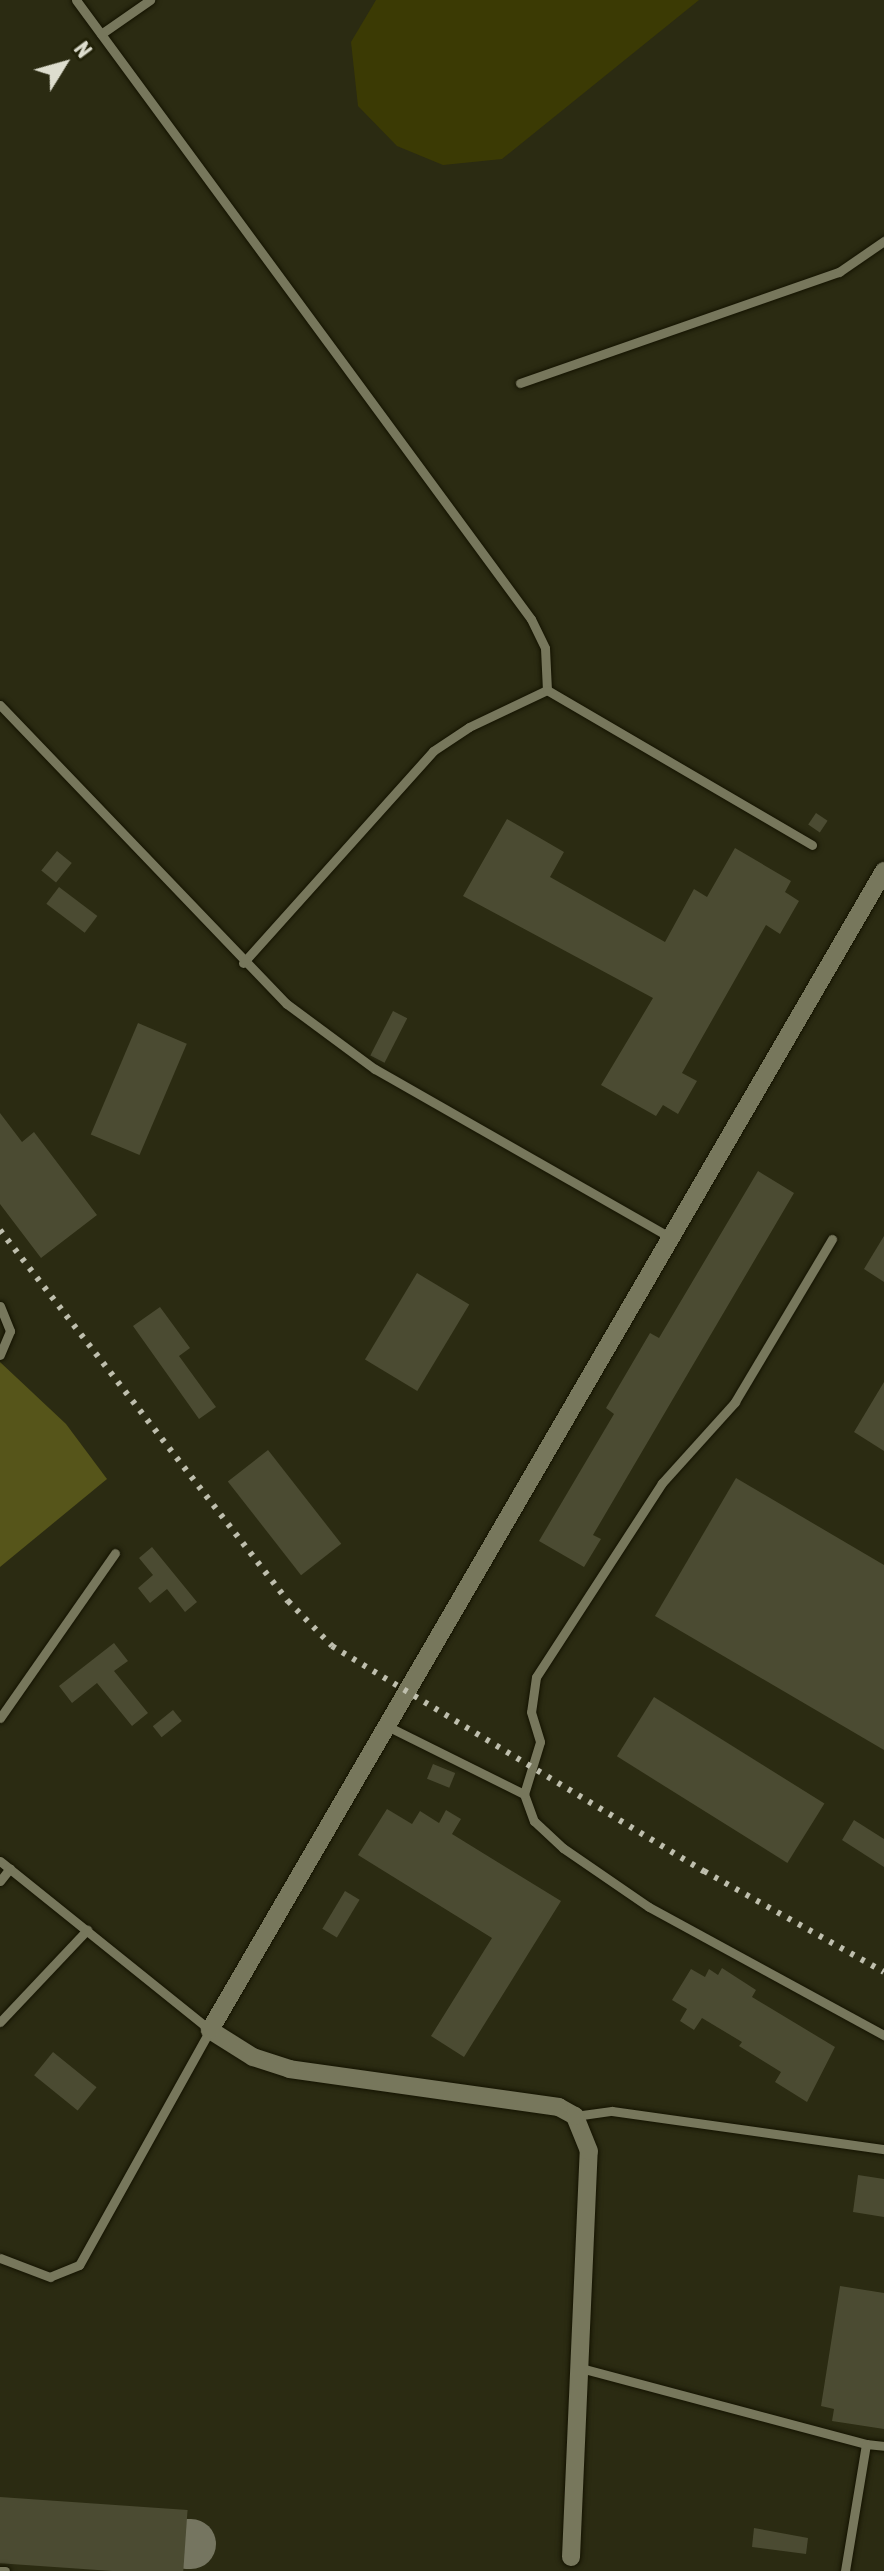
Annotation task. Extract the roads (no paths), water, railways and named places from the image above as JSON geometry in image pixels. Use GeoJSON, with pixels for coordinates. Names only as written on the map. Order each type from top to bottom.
{"type":"FeatureCollection","features":[{"type":"Feature","properties":{"kind":"street"},"geometry":{"type":"LineString","coordinates":[[570,2564],[589,2151],[575,2116],[559,2107],[290,2069],[253,2057],[210,2030],[385,1725],[673,1239],[884,871]]}},
{"type":"Feature","properties":{"kind":"lane"},"geometry":{"type":"LineString","coordinates":[[76,0],[531,619],[545,648],[547,690]]}},
{"type":"Feature","properties":{"kind":"lane"},"geometry":{"type":"LineString","coordinates":[[101,34],[150,0]]}},
{"type":"Feature","properties":{"kind":"lane"},"geometry":{"type":"LineString","coordinates":[[520,383],[839,272],[884,241]]}},
{"type":"Feature","properties":{"kind":"lane"},"geometry":{"type":"LineString","coordinates":[[547,690],[812,845]]}},
{"type":"Feature","properties":{"kind":"lane"},"geometry":{"type":"LineString","coordinates":[[243,963],[433,751],[469,727],[547,690]]}},
{"type":"Feature","properties":{"kind":"lane"},"geometry":{"type":"LineString","coordinates":[[0,705],[243,963],[287,1004],[375,1069],[673,1239]]}},
{"type":"Feature","properties":{"kind":"lane"},"geometry":{"type":"LineString","coordinates":[[832,1239],[735,1402],[662,1483],[536,1677],[531,1712],[540,1742],[524,1794],[534,1821],[563,1848],[649,1907],[884,2035]]}},
{"type":"Feature","properties":{"kind":"lane"},"geometry":{"type":"LineString","coordinates":[[0,1306],[10,1331],[0,1355]]}},
{"type":"Feature","properties":{"kind":"lane"},"geometry":{"type":"LineString","coordinates":[[0,1718],[115,1553]]}},
{"type":"Feature","properties":{"kind":"lane"},"geometry":{"type":"LineString","coordinates":[[385,1725],[524,1794]]}},
{"type":"Feature","properties":{"kind":"lane"},"geometry":{"type":"LineString","coordinates":[[0,1861],[210,2030],[79,2265],[50,2277],[0,2258]]}},
{"type":"Feature","properties":{"kind":"lane"},"geometry":{"type":"LineString","coordinates":[[0,1881],[10,1868]]}},
{"type":"Feature","properties":{"kind":"lane"},"geometry":{"type":"LineString","coordinates":[[0,2022],[87,1930]]}},
{"type":"Feature","properties":{"kind":"lane"},"geometry":{"type":"LineString","coordinates":[[575,2116],[612,2111],[884,2149]]}},
{"type":"Feature","properties":{"kind":"lane"},"geometry":{"type":"LineString","coordinates":[[577,2367],[866,2444],[884,2446]]}},
{"type":"Feature","properties":{"kind":"lane"},"geometry":{"type":"LineString","coordinates":[[845,2571],[866,2444]]}},
{"type":"Feature","properties":{"kind":"railway"},"geometry":{"type":"LineString","coordinates":[[0,1230],[288,1601],[332,1646],[704,1871],[884,1972]]}}]}
